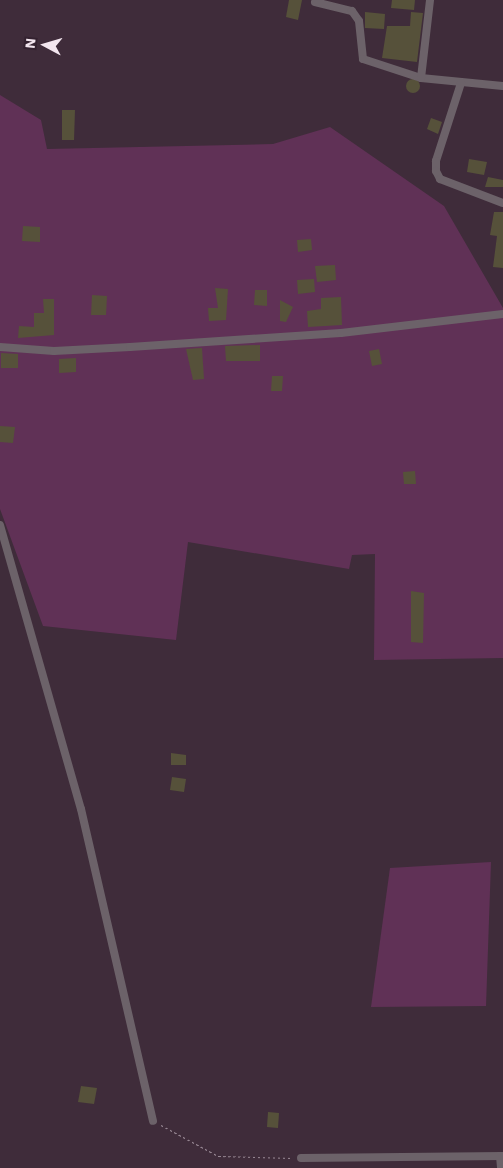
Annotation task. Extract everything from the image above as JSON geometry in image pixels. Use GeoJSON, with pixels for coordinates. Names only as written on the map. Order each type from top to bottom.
{"type":"FeatureCollection","features":[{"type":"Feature","properties":{"kind":"street"},"geometry":{"type":"LineString","coordinates":[[421,78],[430,0]]}},
{"type":"Feature","properties":{"kind":"street"},"geometry":{"type":"LineString","coordinates":[[315,2],[352,11],[359,21],[363,59],[421,78],[503,86]]}},
{"type":"Feature","properties":{"kind":"street"},"geometry":{"type":"LineString","coordinates":[[461,83],[436,171],[440,179],[503,203]]}},
{"type":"Feature","properties":{"kind":"street"},"geometry":{"type":"LineString","coordinates":[[0,347],[54,351],[149,346],[341,333],[503,314]]}},
{"type":"Feature","properties":{"kind":"street"},"geometry":{"type":"LineString","coordinates":[[0,525],[81,809],[153,1120]]}},
{"type":"Feature","properties":{"kind":"street"},"geometry":{"type":"LineString","coordinates":[[301,1158],[502,1156],[501,1168]]}},
{"type":"Feature","properties":{"kind":"path"},"geometry":{"type":"LineString","coordinates":[[153,1120],[218,1156],[301,1158]]}},
{"type":"Feature","properties":{"kind":"shaded area"},"geometry":{"type":"Polygon","coordinates":[[[0,95],[41,120],[47,149],[273,144],[330,127],[444,206],[503,308],[503,658],[374,660],[375,554],[352,555],[349,569],[188,542],[176,640],[43,626],[0,509],[0,95]]]}},
{"type":"Feature","properties":{"kind":"shaded area"},"geometry":{"type":"Polygon","coordinates":[[[491,862],[486,1006],[371,1007],[390,868],[491,862]]]}},
{"type":"Feature","properties":{"kind":"building"},"geometry":{"type":"Polygon","coordinates":[[[289,0],[302,0],[298,20],[286,17],[289,0]]]}},
{"type":"Feature","properties":{"kind":"building"},"geometry":{"type":"Polygon","coordinates":[[[392,0],[415,0],[414,10],[391,8],[392,0]]]}},
{"type":"Feature","properties":{"kind":"building"},"geometry":{"type":"Polygon","coordinates":[[[365,12],[385,14],[384,29],[365,28],[365,12]]]}},
{"type":"Feature","properties":{"kind":"building"},"geometry":{"type":"Polygon","coordinates":[[[411,12],[423,13],[417,62],[382,58],[387,26],[410,26],[411,12]]]}},
{"type":"Feature","properties":{"kind":"building"},"geometry":{"type":"Polygon","coordinates":[[[413,79],[418,81],[420,86],[418,91],[413,93],[408,91],[406,86],[408,81],[413,79]]]}},
{"type":"Feature","properties":{"kind":"building"},"geometry":{"type":"Polygon","coordinates":[[[62,110],[75,110],[74,140],[62,140],[62,110]]]}},
{"type":"Feature","properties":{"kind":"building"},"geometry":{"type":"Polygon","coordinates":[[[431,118],[442,122],[438,134],[427,129],[431,118]]]}},
{"type":"Feature","properties":{"kind":"building"},"geometry":{"type":"Polygon","coordinates":[[[469,159],[487,162],[484,175],[467,172],[469,159]]]}},
{"type":"Feature","properties":{"kind":"building"},"geometry":{"type":"Polygon","coordinates":[[[488,177],[503,180],[503,187],[485,187],[488,177]]]}},
{"type":"Feature","properties":{"kind":"building"},"geometry":{"type":"Polygon","coordinates":[[[494,212],[503,212],[503,268],[493,267],[497,236],[490,235],[494,212]]]}},
{"type":"Feature","properties":{"kind":"building"},"geometry":{"type":"Polygon","coordinates":[[[23,226],[40,227],[40,242],[22,241],[23,226]]]}},
{"type":"Feature","properties":{"kind":"building"},"geometry":{"type":"Polygon","coordinates":[[[311,239],[312,250],[298,252],[297,240],[311,239]]]}},
{"type":"Feature","properties":{"kind":"building"},"geometry":{"type":"Polygon","coordinates":[[[335,265],[336,280],[317,282],[315,266],[335,265]]]}},
{"type":"Feature","properties":{"kind":"building"},"geometry":{"type":"Polygon","coordinates":[[[314,279],[315,292],[298,294],[297,280],[314,279]]]}},
{"type":"Feature","properties":{"kind":"building"},"geometry":{"type":"Polygon","coordinates":[[[215,288],[228,289],[226,320],[209,321],[208,308],[218,308],[215,288]]]}},
{"type":"Feature","properties":{"kind":"building"},"geometry":{"type":"Polygon","coordinates":[[[255,290],[267,290],[267,306],[254,305],[255,290]]]}},
{"type":"Feature","properties":{"kind":"building"},"geometry":{"type":"Polygon","coordinates":[[[92,295],[107,296],[106,315],[91,315],[92,295]]]}},
{"type":"Feature","properties":{"kind":"building"},"geometry":{"type":"Polygon","coordinates":[[[341,297],[342,325],[308,327],[307,311],[321,309],[321,298],[341,297]]]}},
{"type":"Feature","properties":{"kind":"building"},"geometry":{"type":"Polygon","coordinates":[[[43,299],[54,299],[54,335],[18,338],[19,326],[34,327],[34,313],[44,313],[43,299]]]}},
{"type":"Feature","properties":{"kind":"building"},"geometry":{"type":"Polygon","coordinates":[[[280,300],[293,307],[286,322],[280,321],[280,300]]]}},
{"type":"Feature","properties":{"kind":"building"},"geometry":{"type":"Polygon","coordinates":[[[260,345],[260,361],[226,361],[225,346],[260,345]]]}},
{"type":"Feature","properties":{"kind":"building"},"geometry":{"type":"Polygon","coordinates":[[[202,348],[204,379],[193,380],[186,349],[202,348]]]}},
{"type":"Feature","properties":{"kind":"building"},"geometry":{"type":"Polygon","coordinates":[[[379,349],[382,364],[372,366],[369,351],[379,349]]]}},
{"type":"Feature","properties":{"kind":"building"},"geometry":{"type":"Polygon","coordinates":[[[1,353],[18,354],[18,368],[1,368],[1,353]]]}},
{"type":"Feature","properties":{"kind":"building"},"geometry":{"type":"Polygon","coordinates":[[[76,358],[76,372],[59,373],[59,359],[76,358]]]}},
{"type":"Feature","properties":{"kind":"building"},"geometry":{"type":"Polygon","coordinates":[[[272,376],[283,376],[282,391],[271,391],[272,376]]]}},
{"type":"Feature","properties":{"kind":"building"},"geometry":{"type":"Polygon","coordinates":[[[0,426],[15,427],[13,443],[0,442],[0,426]]]}},
{"type":"Feature","properties":{"kind":"building"},"geometry":{"type":"Polygon","coordinates":[[[415,471],[416,484],[404,484],[403,472],[415,471]]]}},
{"type":"Feature","properties":{"kind":"building"},"geometry":{"type":"Polygon","coordinates":[[[411,591],[424,593],[423,643],[411,642],[411,591]]]}},
{"type":"Feature","properties":{"kind":"building"},"geometry":{"type":"Polygon","coordinates":[[[171,753],[186,755],[186,765],[171,765],[171,753]]]}},
{"type":"Feature","properties":{"kind":"building"},"geometry":{"type":"Polygon","coordinates":[[[172,777],[186,779],[184,792],[170,790],[172,777]]]}},
{"type":"Feature","properties":{"kind":"building"},"geometry":{"type":"Polygon","coordinates":[[[81,1086],[97,1088],[94,1104],[78,1102],[81,1086]]]}},
{"type":"Feature","properties":{"kind":"building"},"geometry":{"type":"Polygon","coordinates":[[[268,1112],[279,1113],[278,1128],[267,1127],[268,1112]]]}}]}
